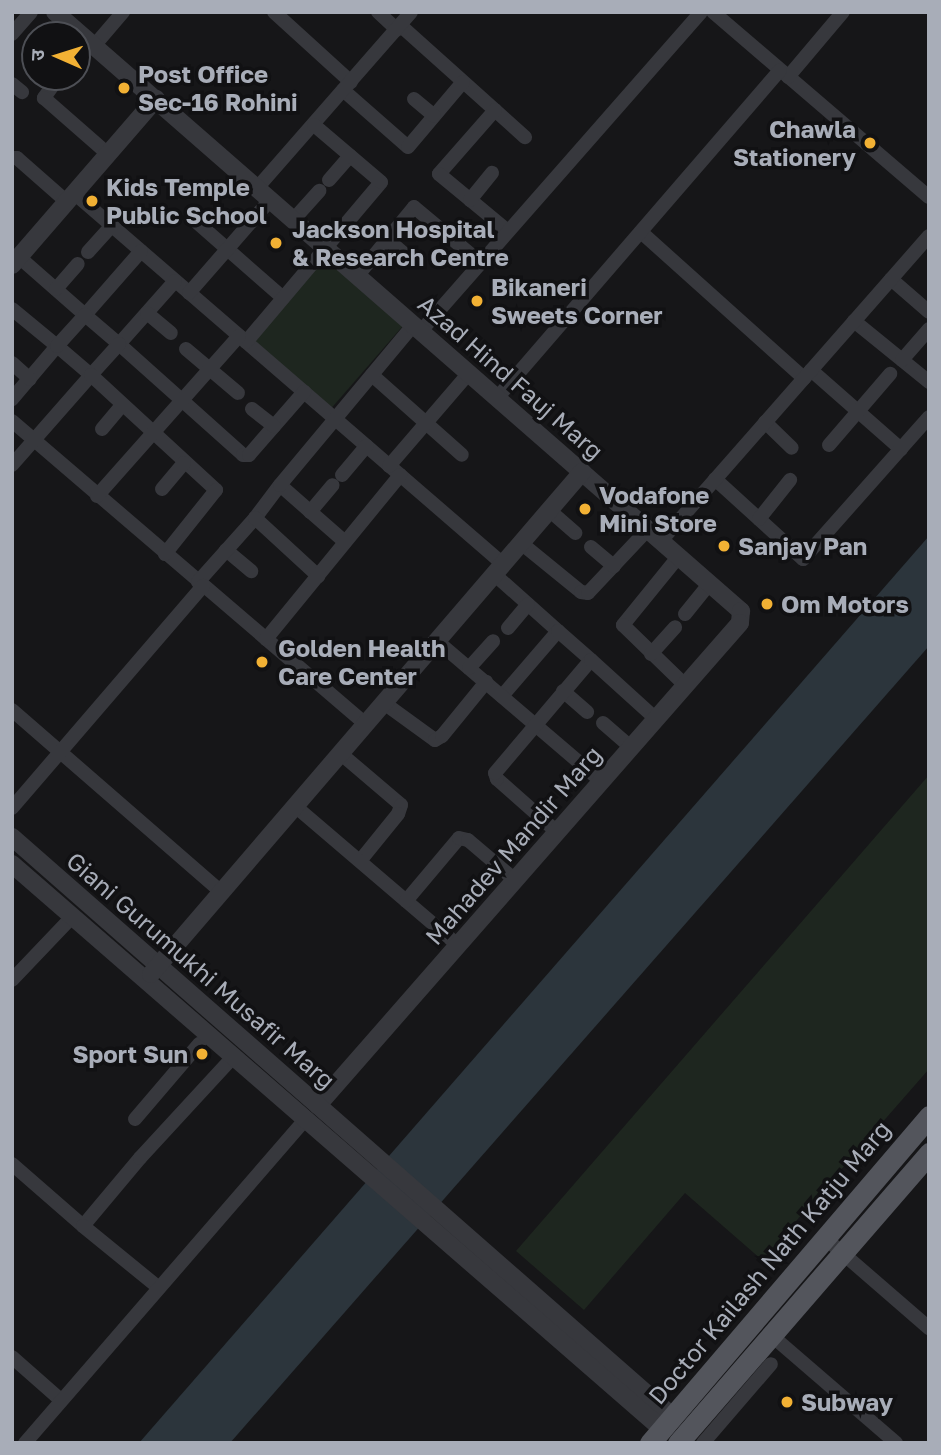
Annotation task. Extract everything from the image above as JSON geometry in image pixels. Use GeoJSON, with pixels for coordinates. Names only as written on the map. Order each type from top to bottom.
{"type":"FeatureCollection","features":[{"type":"Feature","properties":{"kind":"main road","name":"Doctor Kailash Nath Katju Marg"},"geometry":{"type":"LineString","coordinates":[[666,1433],[825,1238],[929,1116]]}},
{"type":"Feature","properties":{"kind":"main road","name":"Doctor Kailash Nath Katju Marg"},"geometry":{"type":"LineString","coordinates":[[666,1433],[771,1335],[929,1153]]}},
{"type":"Feature","properties":{"kind":"street"},"geometry":{"type":"LineString","coordinates":[[12,34],[30,12]]}},
{"type":"Feature","properties":{"kind":"street"},"geometry":{"type":"LineString","coordinates":[[91,43],[122,12]]}},
{"type":"Feature","properties":{"kind":"street"},"geometry":{"type":"LineString","coordinates":[[378,12],[525,137]]}},
{"type":"Feature","properties":{"kind":"street"},"geometry":{"type":"LineString","coordinates":[[189,293],[228,249],[314,125],[411,12]]}},
{"type":"Feature","properties":{"kind":"street"},"geometry":{"type":"LineString","coordinates":[[12,808],[201,584],[226,550],[372,375],[481,263],[701,12]]}},
{"type":"Feature","properties":{"kind":"street"},"geometry":{"type":"LineString","coordinates":[[713,12],[929,197]]}},
{"type":"Feature","properties":{"kind":"street"},"geometry":{"type":"LineString","coordinates":[[497,398],[641,232],[784,73],[844,12]]}},
{"type":"Feature","properties":{"kind":"street"},"geometry":{"type":"LineString","coordinates":[[284,15],[347,86],[408,147],[463,82]]}},
{"type":"Feature","properties":{"kind":"street","name":"Azad Hind Fauj Marg"},"geometry":{"type":"LineString","coordinates":[[91,50],[156,99],[265,193],[739,608],[742,615]]}},
{"type":"Feature","properties":{"kind":"street"},"geometry":{"type":"LineString","coordinates":[[49,91],[44,98],[108,154]]}},
{"type":"Feature","properties":{"kind":"street"},"geometry":{"type":"LineString","coordinates":[[156,99],[15,260],[56,289],[246,456],[304,392]]}},
{"type":"Feature","properties":{"kind":"street"},"geometry":{"type":"LineString","coordinates":[[414,99],[434,116]]}},
{"type":"Feature","properties":{"kind":"street"},"geometry":{"type":"LineString","coordinates":[[495,110],[439,174],[508,231]]}},
{"type":"Feature","properties":{"kind":"street"},"geometry":{"type":"LineString","coordinates":[[97,496],[209,370],[283,298],[381,182],[314,125]]}},
{"type":"Feature","properties":{"kind":"street"},"geometry":{"type":"LineString","coordinates":[[294,219],[350,156]]}},
{"type":"Feature","properties":{"kind":"street"},"geometry":{"type":"LineString","coordinates":[[12,158],[17,158],[112,225],[394,470],[498,569],[528,604],[656,719]]}},
{"type":"Feature","properties":{"kind":"street"},"geometry":{"type":"LineString","coordinates":[[470,200],[492,173]]}},
{"type":"Feature","properties":{"kind":"street"},"geometry":{"type":"LineString","coordinates":[[358,275],[414,207],[481,263]]}},
{"type":"Feature","properties":{"kind":"street"},"geometry":{"type":"LineString","coordinates":[[192,218],[283,298]]}},
{"type":"Feature","properties":{"kind":"street"},"geometry":{"type":"LineString","coordinates":[[56,289],[112,225]]}},
{"type":"Feature","properties":{"kind":"street"},"geometry":{"type":"LineString","coordinates":[[641,232],[901,449]]}},
{"type":"Feature","properties":{"kind":"street"},"geometry":{"type":"LineString","coordinates":[[521,542],[584,594],[590,592],[614,566],[655,535],[715,479],[929,236]]}},
{"type":"Feature","properties":{"kind":"street"},"geometry":{"type":"LineString","coordinates":[[387,239],[412,261]]}},
{"type":"Feature","properties":{"kind":"street"},"geometry":{"type":"LineString","coordinates":[[12,399],[141,251]]}},
{"type":"Feature","properties":{"kind":"street"},"geometry":{"type":"LineString","coordinates":[[891,279],[929,312]]}},
{"type":"Feature","properties":{"kind":"street"},"geometry":{"type":"LineString","coordinates":[[12,465],[36,442],[91,375],[175,281]]}},
{"type":"Feature","properties":{"kind":"street"},"geometry":{"type":"LineString","coordinates":[[12,309],[91,375],[216,492],[165,554]]}},
{"type":"Feature","properties":{"kind":"street"},"geometry":{"type":"LineString","coordinates":[[147,313],[171,333]]}},
{"type":"Feature","properties":{"kind":"street"},"geometry":{"type":"LineString","coordinates":[[855,321],[929,382]]}},
{"type":"Feature","properties":{"kind":"street"},"geometry":{"type":"LineString","coordinates":[[902,360],[929,329]]}},
{"type":"Feature","properties":{"kind":"street"},"geometry":{"type":"LineString","coordinates":[[186,349],[238,393]]}},
{"type":"Feature","properties":{"kind":"street"},"geometry":{"type":"LineString","coordinates":[[12,363],[30,379]]}},
{"type":"Feature","properties":{"kind":"street"},"geometry":{"type":"LineString","coordinates":[[265,639],[345,542],[426,423],[469,373]]}},
{"type":"Feature","properties":{"kind":"street"},"geometry":{"type":"LineString","coordinates":[[829,445],[890,374]]}},
{"type":"Feature","properties":{"kind":"street"},"geometry":{"type":"LineString","coordinates":[[372,375],[463,455]]}},
{"type":"Feature","properties":{"kind":"street"},"geometry":{"type":"LineString","coordinates":[[102,429],[122,405]]}},
{"type":"Feature","properties":{"kind":"street"},"geometry":{"type":"LineString","coordinates":[[252,409],[274,426]]}},
{"type":"Feature","properties":{"kind":"street"},"geometry":{"type":"LineString","coordinates":[[715,479],[799,556],[808,557],[929,417]]}},
{"type":"Feature","properties":{"kind":"street"},"geometry":{"type":"LineString","coordinates":[[12,421],[365,724]]}},
{"type":"Feature","properties":{"kind":"street"},"geometry":{"type":"LineString","coordinates":[[765,422],[792,447]]}},
{"type":"Feature","properties":{"kind":"street"},"geometry":{"type":"LineString","coordinates":[[310,512],[366,446]]}},
{"type":"Feature","properties":{"kind":"street"},"geometry":{"type":"LineString","coordinates":[[162,489],[184,463]]}},
{"type":"Feature","properties":{"kind":"street"},"geometry":{"type":"LineString","coordinates":[[146,980],[582,472]]}},
{"type":"Feature","properties":{"kind":"street"},"geometry":{"type":"LineString","coordinates":[[760,519],[790,480]]}},
{"type":"Feature","properties":{"kind":"street"},"geometry":{"type":"LineString","coordinates":[[280,485],[345,542]]}},
{"type":"Feature","properties":{"kind":"street"},"geometry":{"type":"LineString","coordinates":[[549,510],[575,534]]}},
{"type":"Feature","properties":{"kind":"street"},"geometry":{"type":"LineString","coordinates":[[255,518],[318,576]]}},
{"type":"Feature","properties":{"kind":"street"},"geometry":{"type":"LineString","coordinates":[[591,547],[614,566]]}},
{"type":"Feature","properties":{"kind":"street"},"geometry":{"type":"LineString","coordinates":[[226,550],[251,571]]}},
{"type":"Feature","properties":{"kind":"street"},"geometry":{"type":"LineString","coordinates":[[679,556],[623,623],[625,630],[685,685]]}},
{"type":"Feature","properties":{"kind":"street"},"geometry":{"type":"LineString","coordinates":[[685,614],[710,583]]}},
{"type":"Feature","properties":{"kind":"street"},"geometry":{"type":"LineString","coordinates":[[508,628],[528,604]]}},
{"type":"Feature","properties":{"kind":"street","name":"Mahadev Mandir Marg"},"geometry":{"type":"LineString","coordinates":[[312,1112],[740,623],[742,615]]}},
{"type":"Feature","properties":{"kind":"street"},"geometry":{"type":"LineString","coordinates":[[651,654],[675,626]]}},
{"type":"Feature","properties":{"kind":"street"},"geometry":{"type":"LineString","coordinates":[[502,696],[558,631]]}},
{"type":"Feature","properties":{"kind":"street"},"geometry":{"type":"LineString","coordinates":[[437,640],[601,781]]}},
{"type":"Feature","properties":{"kind":"street"},"geometry":{"type":"LineString","coordinates":[[469,668],[493,641]]}},
{"type":"Feature","properties":{"kind":"street"},"geometry":{"type":"LineString","coordinates":[[557,832],[495,776],[496,770],[591,660]]}},
{"type":"Feature","properties":{"kind":"street"},"geometry":{"type":"LineString","coordinates":[[384,703],[430,740],[438,739],[486,682]]}},
{"type":"Feature","properties":{"kind":"street"},"geometry":{"type":"LineString","coordinates":[[563,691],[587,712]]}},
{"type":"Feature","properties":{"kind":"street"},"geometry":{"type":"LineString","coordinates":[[12,710],[222,892]]}},
{"type":"Feature","properties":{"kind":"street"},"geometry":{"type":"LineString","coordinates":[[603,723],[631,747]]}},
{"type":"Feature","properties":{"kind":"street"},"geometry":{"type":"LineString","coordinates":[[340,753],[401,805],[398,814],[359,861]]}},
{"type":"Feature","properties":{"kind":"street"},"geometry":{"type":"LineString","coordinates":[[295,806],[458,945]]}},
{"type":"Feature","properties":{"kind":"street","name":"Giani Gurumukhi Musafir Marg"},"geometry":{"type":"LineString","coordinates":[[12,837],[159,965],[312,1112],[446,1229],[666,1433]]}},
{"type":"Feature","properties":{"kind":"street"},"geometry":{"type":"LineString","coordinates":[[407,901],[460,838],[468,840],[515,880]]}},
{"type":"Feature","properties":{"kind":"street","name":"Giani Gurumukhi Musafir Marg"},"geometry":{"type":"LineString","coordinates":[[12,864],[234,1056],[312,1112]]}},
{"type":"Feature","properties":{"kind":"street"},"geometry":{"type":"LineString","coordinates":[[12,980],[72,917]]}},
{"type":"Feature","properties":{"kind":"street"},"geometry":{"type":"LineString","coordinates":[[135,1119],[199,1044]]}},
{"type":"Feature","properties":{"kind":"street"},"geometry":{"type":"LineString","coordinates":[[83,1226],[234,1056]]}},
{"type":"Feature","properties":{"kind":"street"},"geometry":{"type":"LineString","coordinates":[[25,1443],[312,1112]]}},
{"type":"Feature","properties":{"kind":"street"},"geometry":{"type":"LineString","coordinates":[[12,1164],[159,1288]]}},
{"type":"Feature","properties":{"kind":"street"},"geometry":{"type":"LineString","coordinates":[[825,1238],[929,1328]]}},
{"type":"Feature","properties":{"kind":"street"},"geometry":{"type":"LineString","coordinates":[[771,1335],[896,1443]]}},
{"type":"Feature","properties":{"kind":"street"},"geometry":{"type":"LineString","coordinates":[[12,1357],[61,1400]]}},
{"type":"Feature","properties":{"kind":"street"},"geometry":{"type":"LineString","coordinates":[[703,1443],[771,1364]]}},
{"type":"Feature","properties":{"kind":"shaded area"},"geometry":{"type":"Polygon","coordinates":[[[325,257],[403,325],[331,408],[253,340],[325,257]]]}},
{"type":"Feature","properties":{"kind":"shaded area"},"geometry":{"type":"Polygon","coordinates":[[[929,536],[929,646],[230,1443],[139,1443],[929,536]]]}},
{"type":"Feature","properties":{"kind":"shaded area"},"geometry":{"type":"Polygon","coordinates":[[[929,775],[929,1069],[762,1260],[685,1193],[584,1310],[516,1251],[929,775]]]}},
{"type":"Feature","properties":{"kind":"place","name":"Post Office Sec-16 Rohini"},"geometry":{"type":"Point","coordinates":[124,88]}},
{"type":"Feature","properties":{"kind":"place","name":"Chawla Stationery"},"geometry":{"type":"Point","coordinates":[870,143]}},
{"type":"Feature","properties":{"kind":"place","name":"Kids Temple Public School"},"geometry":{"type":"Point","coordinates":[92,201]}},
{"type":"Feature","properties":{"kind":"place","name":"Jackson Hospital & Research Centre"},"geometry":{"type":"Point","coordinates":[276,243]}},
{"type":"Feature","properties":{"kind":"place","name":"Bikaneri Sweets Corner"},"geometry":{"type":"Point","coordinates":[477,301]}},
{"type":"Feature","properties":{"kind":"place","name":"Vodafone Mini Store"},"geometry":{"type":"Point","coordinates":[585,509]}},
{"type":"Feature","properties":{"kind":"place","name":"Sanjay Pan"},"geometry":{"type":"Point","coordinates":[724,546]}},
{"type":"Feature","properties":{"kind":"place","name":"Om Motors"},"geometry":{"type":"Point","coordinates":[767,604]}},
{"type":"Feature","properties":{"kind":"place","name":"Golden Health Care Center"},"geometry":{"type":"Point","coordinates":[262,662]}},
{"type":"Feature","properties":{"kind":"place","name":"Sport Sun"},"geometry":{"type":"Point","coordinates":[202,1054]}},
{"type":"Feature","properties":{"kind":"place","name":"Subway"},"geometry":{"type":"Point","coordinates":[787,1402]}}]}
